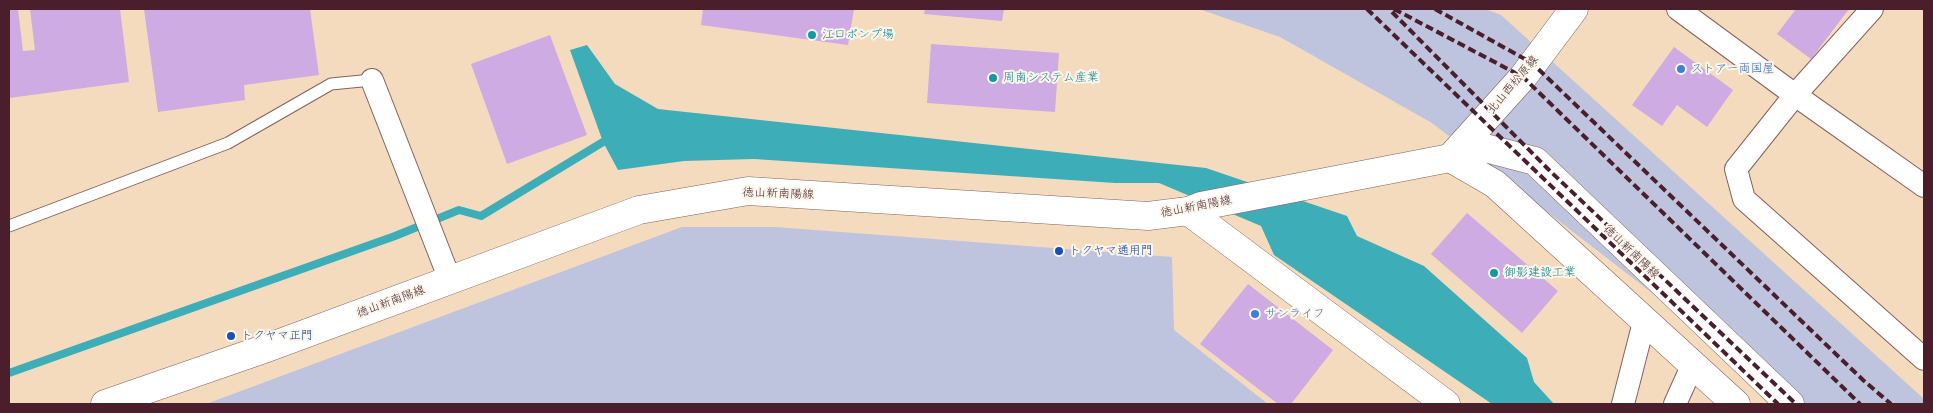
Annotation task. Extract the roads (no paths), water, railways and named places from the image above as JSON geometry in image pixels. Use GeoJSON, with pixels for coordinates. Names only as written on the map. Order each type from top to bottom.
{"type":"FeatureCollection","features":[{"type":"Feature","properties":{"kind":"main road","name":"北山西松原線"},"geometry":{"type":"LineString","coordinates":[[1450,158],[1523,77],[1574,9]]}},
{"type":"Feature","properties":{"kind":"main road","name":"徳山新南陽線"},"geometry":{"type":"LineString","coordinates":[[105,404],[264,349],[639,210],[748,191],[1148,216],[1194,209],[1450,158],[1486,148],[1535,161],[1790,404]]}},
{"type":"Feature","properties":{"kind":"main road"},"geometry":{"type":"LineString","coordinates":[[1450,158],[1495,184],[1736,404]]}},
{"type":"Feature","properties":{"kind":"main road"},"geometry":{"type":"LineString","coordinates":[[1194,209],[1446,404]]}},
{"type":"Feature","properties":{"kind":"street"},"geometry":{"type":"LineString","coordinates":[[1678,9],[1924,186]]}},
{"type":"Feature","properties":{"kind":"street"},"geometry":{"type":"LineString","coordinates":[[1872,9],[1795,95],[1736,169],[1744,199],[1924,359]]}},
{"type":"Feature","properties":{"kind":"street"},"geometry":{"type":"LineString","coordinates":[[372,80],[450,280]]}},
{"type":"Feature","properties":{"kind":"street"},"geometry":{"type":"LineString","coordinates":[[1623,404],[1644,322]]}},
{"type":"Feature","properties":{"kind":"street"},"geometry":{"type":"LineString","coordinates":[[1675,404],[1693,364]]}},
{"type":"Feature","properties":{"kind":"lane"},"geometry":{"type":"LineString","coordinates":[[9,226],[228,143],[331,84],[372,80]]}},
{"type":"Feature","properties":{"kind":"water"},"geometry":{"type":"Polygon","coordinates":[[[587,45],[615,84],[658,109],[1206,168],[1347,216],[1357,236],[1424,266],[1527,358],[1534,382],[1554,404],[1492,404],[1274,255],[1261,226],[1159,183],[1115,183],[754,159],[684,161],[618,170],[603,142],[570,50],[587,45]]]}},
{"type":"Feature","properties":{"kind":"waterway"},"geometry":{"type":"LineString","coordinates":[[9,373],[395,236],[459,210],[481,216],[603,142],[612,141]]}},
{"type":"Feature","properties":{"kind":"railway"},"geometry":{"type":"LineString","coordinates":[[1367,9],[1778,404]]}},
{"type":"Feature","properties":{"kind":"railway"},"geometry":{"type":"LineString","coordinates":[[1394,9],[1523,77],[1860,404]]}},
{"type":"Feature","properties":{"kind":"railway"},"geometry":{"type":"LineString","coordinates":[[1435,9],[1532,63],[1863,380],[1891,404]]}},
{"type":"Feature","properties":{"kind":"railway"},"geometry":{"type":"LineString","coordinates":[[1392,12],[1550,171],[1796,404]]}},
{"type":"Feature","properties":{"kind":"place","name":"江口ポンプ場"},"geometry":{"type":"Point","coordinates":[812,35]}},
{"type":"Feature","properties":{"kind":"place","name":"ストアー両国屋"},"geometry":{"type":"Point","coordinates":[1681,69]}},
{"type":"Feature","properties":{"kind":"place","name":"周南システム産業"},"geometry":{"type":"Point","coordinates":[993,78]}},
{"type":"Feature","properties":{"kind":"place","name":"トクヤマ通用門"},"geometry":{"type":"Point","coordinates":[1059,251]}},
{"type":"Feature","properties":{"kind":"place","name":"御影建設工業"},"geometry":{"type":"Point","coordinates":[1494,273]}},
{"type":"Feature","properties":{"kind":"place","name":"サンライフ"},"geometry":{"type":"Point","coordinates":[1255,314]}},
{"type":"Feature","properties":{"kind":"place","name":"トクヤマ正門"},"geometry":{"type":"Point","coordinates":[231,336]}}]}
